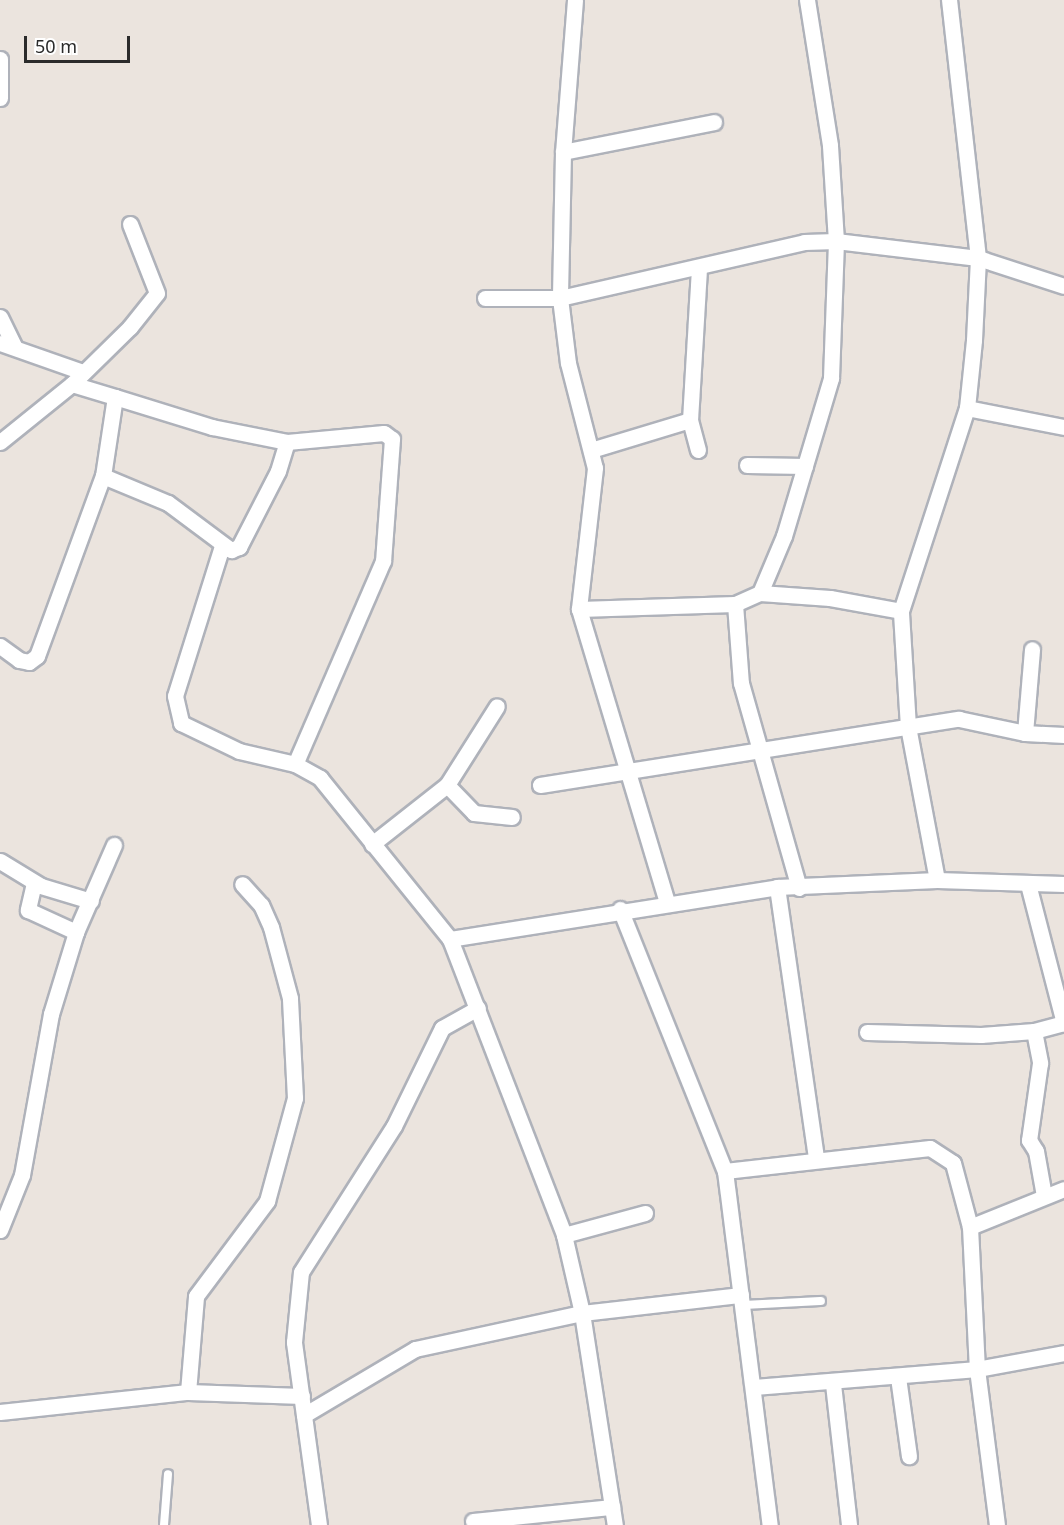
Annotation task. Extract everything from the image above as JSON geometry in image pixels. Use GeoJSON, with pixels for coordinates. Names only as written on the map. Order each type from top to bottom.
{"type":"FeatureCollection","features":[{"type":"Feature","properties":{"kind":"street"},"geometry":{"type":"LineString","coordinates":[[575,0],[563,152],[560,298],[568,363],[591,450],[595,480],[579,609],[624,771],[667,903]]}},
{"type":"Feature","properties":{"kind":"street"},"geometry":{"type":"LineString","coordinates":[[760,593],[784,536],[831,378],[836,241],[830,145],[807,0]]}},
{"type":"Feature","properties":{"kind":"street"},"geometry":{"type":"LineString","coordinates":[[937,880],[908,726],[901,611],[967,408],[978,258],[949,0]]}},
{"type":"Feature","properties":{"kind":"street"},"geometry":{"type":"LineString","coordinates":[[0,59],[0,98]]}},
{"type":"Feature","properties":{"kind":"street"},"geometry":{"type":"LineString","coordinates":[[563,152],[714,122]]}},
{"type":"Feature","properties":{"kind":"street"},"geometry":{"type":"LineString","coordinates":[[0,442],[76,378],[130,327],[157,293],[130,224]]}},
{"type":"Feature","properties":{"kind":"street"},"geometry":{"type":"LineString","coordinates":[[485,298],[560,298],[699,268],[804,242],[836,241],[978,258],[1064,286]]}},
{"type":"Feature","properties":{"kind":"street"},"geometry":{"type":"LineString","coordinates":[[698,450],[690,420],[699,268]]}},
{"type":"Feature","properties":{"kind":"street"},"geometry":{"type":"LineString","coordinates":[[0,316],[7,344],[115,397],[212,427],[287,442],[384,434],[393,447],[383,561],[295,764]]}},
{"type":"Feature","properties":{"kind":"street"},"geometry":{"type":"LineString","coordinates":[[0,646],[19,660],[29,662],[37,656],[103,476],[115,397]]}},
{"type":"Feature","properties":{"kind":"street"},"geometry":{"type":"LineString","coordinates":[[967,408],[1064,427]]}},
{"type":"Feature","properties":{"kind":"street"},"geometry":{"type":"LineString","coordinates":[[591,450],[690,420]]}},
{"type":"Feature","properties":{"kind":"street"},"geometry":{"type":"LineString","coordinates":[[103,476],[168,503],[222,546],[239,547],[278,471],[287,442]]}},
{"type":"Feature","properties":{"kind":"street"},"geometry":{"type":"LineString","coordinates":[[747,465],[805,466]]}},
{"type":"Feature","properties":{"kind":"street"},"geometry":{"type":"LineString","coordinates":[[222,546],[175,696],[176,709],[182,723],[213,740],[295,764],[320,778],[450,939],[564,1235],[582,1313],[615,1525]]}},
{"type":"Feature","properties":{"kind":"street"},"geometry":{"type":"LineString","coordinates":[[579,609],[735,604],[760,593],[830,597],[901,611]]}},
{"type":"Feature","properties":{"kind":"street"},"geometry":{"type":"LineString","coordinates":[[735,604],[741,683],[799,888]]}},
{"type":"Feature","properties":{"kind":"street"},"geometry":{"type":"LineString","coordinates":[[1026,734],[1032,649]]}},
{"type":"Feature","properties":{"kind":"street"},"geometry":{"type":"LineString","coordinates":[[372,844],[447,785],[497,706]]}},
{"type":"Feature","properties":{"kind":"street"},"geometry":{"type":"LineString","coordinates":[[540,785],[760,748],[960,719],[1026,734],[1064,735]]}},
{"type":"Feature","properties":{"kind":"street"},"geometry":{"type":"LineString","coordinates":[[447,785],[474,813],[512,817]]}},
{"type":"Feature","properties":{"kind":"street"},"geometry":{"type":"LineString","coordinates":[[0,1230],[22,1175],[51,1014],[76,932],[114,844]]}},
{"type":"Feature","properties":{"kind":"street"},"geometry":{"type":"LineString","coordinates":[[0,861],[34,883],[91,901]]}},
{"type":"Feature","properties":{"kind":"street"},"geometry":{"type":"LineString","coordinates":[[450,939],[620,909],[777,887],[799,888],[937,880],[1064,884]]}},
{"type":"Feature","properties":{"kind":"street"},"geometry":{"type":"LineString","coordinates":[[34,883],[28,910],[76,932]]}},
{"type":"Feature","properties":{"kind":"street"},"geometry":{"type":"LineString","coordinates":[[188,1392],[196,1296],[267,1200],[296,1098],[290,998],[271,927],[261,904],[242,884]]}},
{"type":"Feature","properties":{"kind":"street"},"geometry":{"type":"LineString","coordinates":[[867,1032],[981,1035],[1034,1031],[1064,1023],[1028,884]]}},
{"type":"Feature","properties":{"kind":"street"},"geometry":{"type":"LineString","coordinates":[[777,887],[816,1157]]}},
{"type":"Feature","properties":{"kind":"street"},"geometry":{"type":"LineString","coordinates":[[620,909],[725,1171],[770,1525]]}},
{"type":"Feature","properties":{"kind":"street"},"geometry":{"type":"LineString","coordinates":[[319,1525],[294,1342],[301,1272],[394,1126],[442,1028],[478,1008]]}},
{"type":"Feature","properties":{"kind":"street"},"geometry":{"type":"LineString","coordinates":[[1034,1031],[1040,1063],[1029,1140],[1036,1151],[1044,1196]]}},
{"type":"Feature","properties":{"kind":"street"},"geometry":{"type":"LineString","coordinates":[[725,1171],[816,1157],[930,1148],[942,1153],[960,1176],[970,1227],[977,1369],[998,1525]]}},
{"type":"Feature","properties":{"kind":"street"},"geometry":{"type":"LineString","coordinates":[[970,1227],[1064,1189]]}},
{"type":"Feature","properties":{"kind":"street"},"geometry":{"type":"LineString","coordinates":[[564,1235],[645,1213]]}},
{"type":"Feature","properties":{"kind":"street"},"geometry":{"type":"LineString","coordinates":[[304,1414],[415,1349],[582,1313],[742,1300]]}},
{"type":"Feature","properties":{"kind":"street"},"geometry":{"type":"LineString","coordinates":[[754,1387],[833,1384],[977,1369],[1064,1353]]}},
{"type":"Feature","properties":{"kind":"street"},"geometry":{"type":"LineString","coordinates":[[898,1377],[909,1456]]}},
{"type":"Feature","properties":{"kind":"street"},"geometry":{"type":"LineString","coordinates":[[833,1384],[849,1525]]}},
{"type":"Feature","properties":{"kind":"street"},"geometry":{"type":"LineString","coordinates":[[0,1412],[188,1392],[302,1396]]}},
{"type":"Feature","properties":{"kind":"street"},"geometry":{"type":"LineString","coordinates":[[473,1521],[612,1506]]}},
{"type":"Feature","properties":{"kind":"lane"},"geometry":{"type":"LineString","coordinates":[[742,1300],[821,1301]]}},
{"type":"Feature","properties":{"kind":"lane"},"geometry":{"type":"LineString","coordinates":[[164,1525],[168,1474]]}}]}
